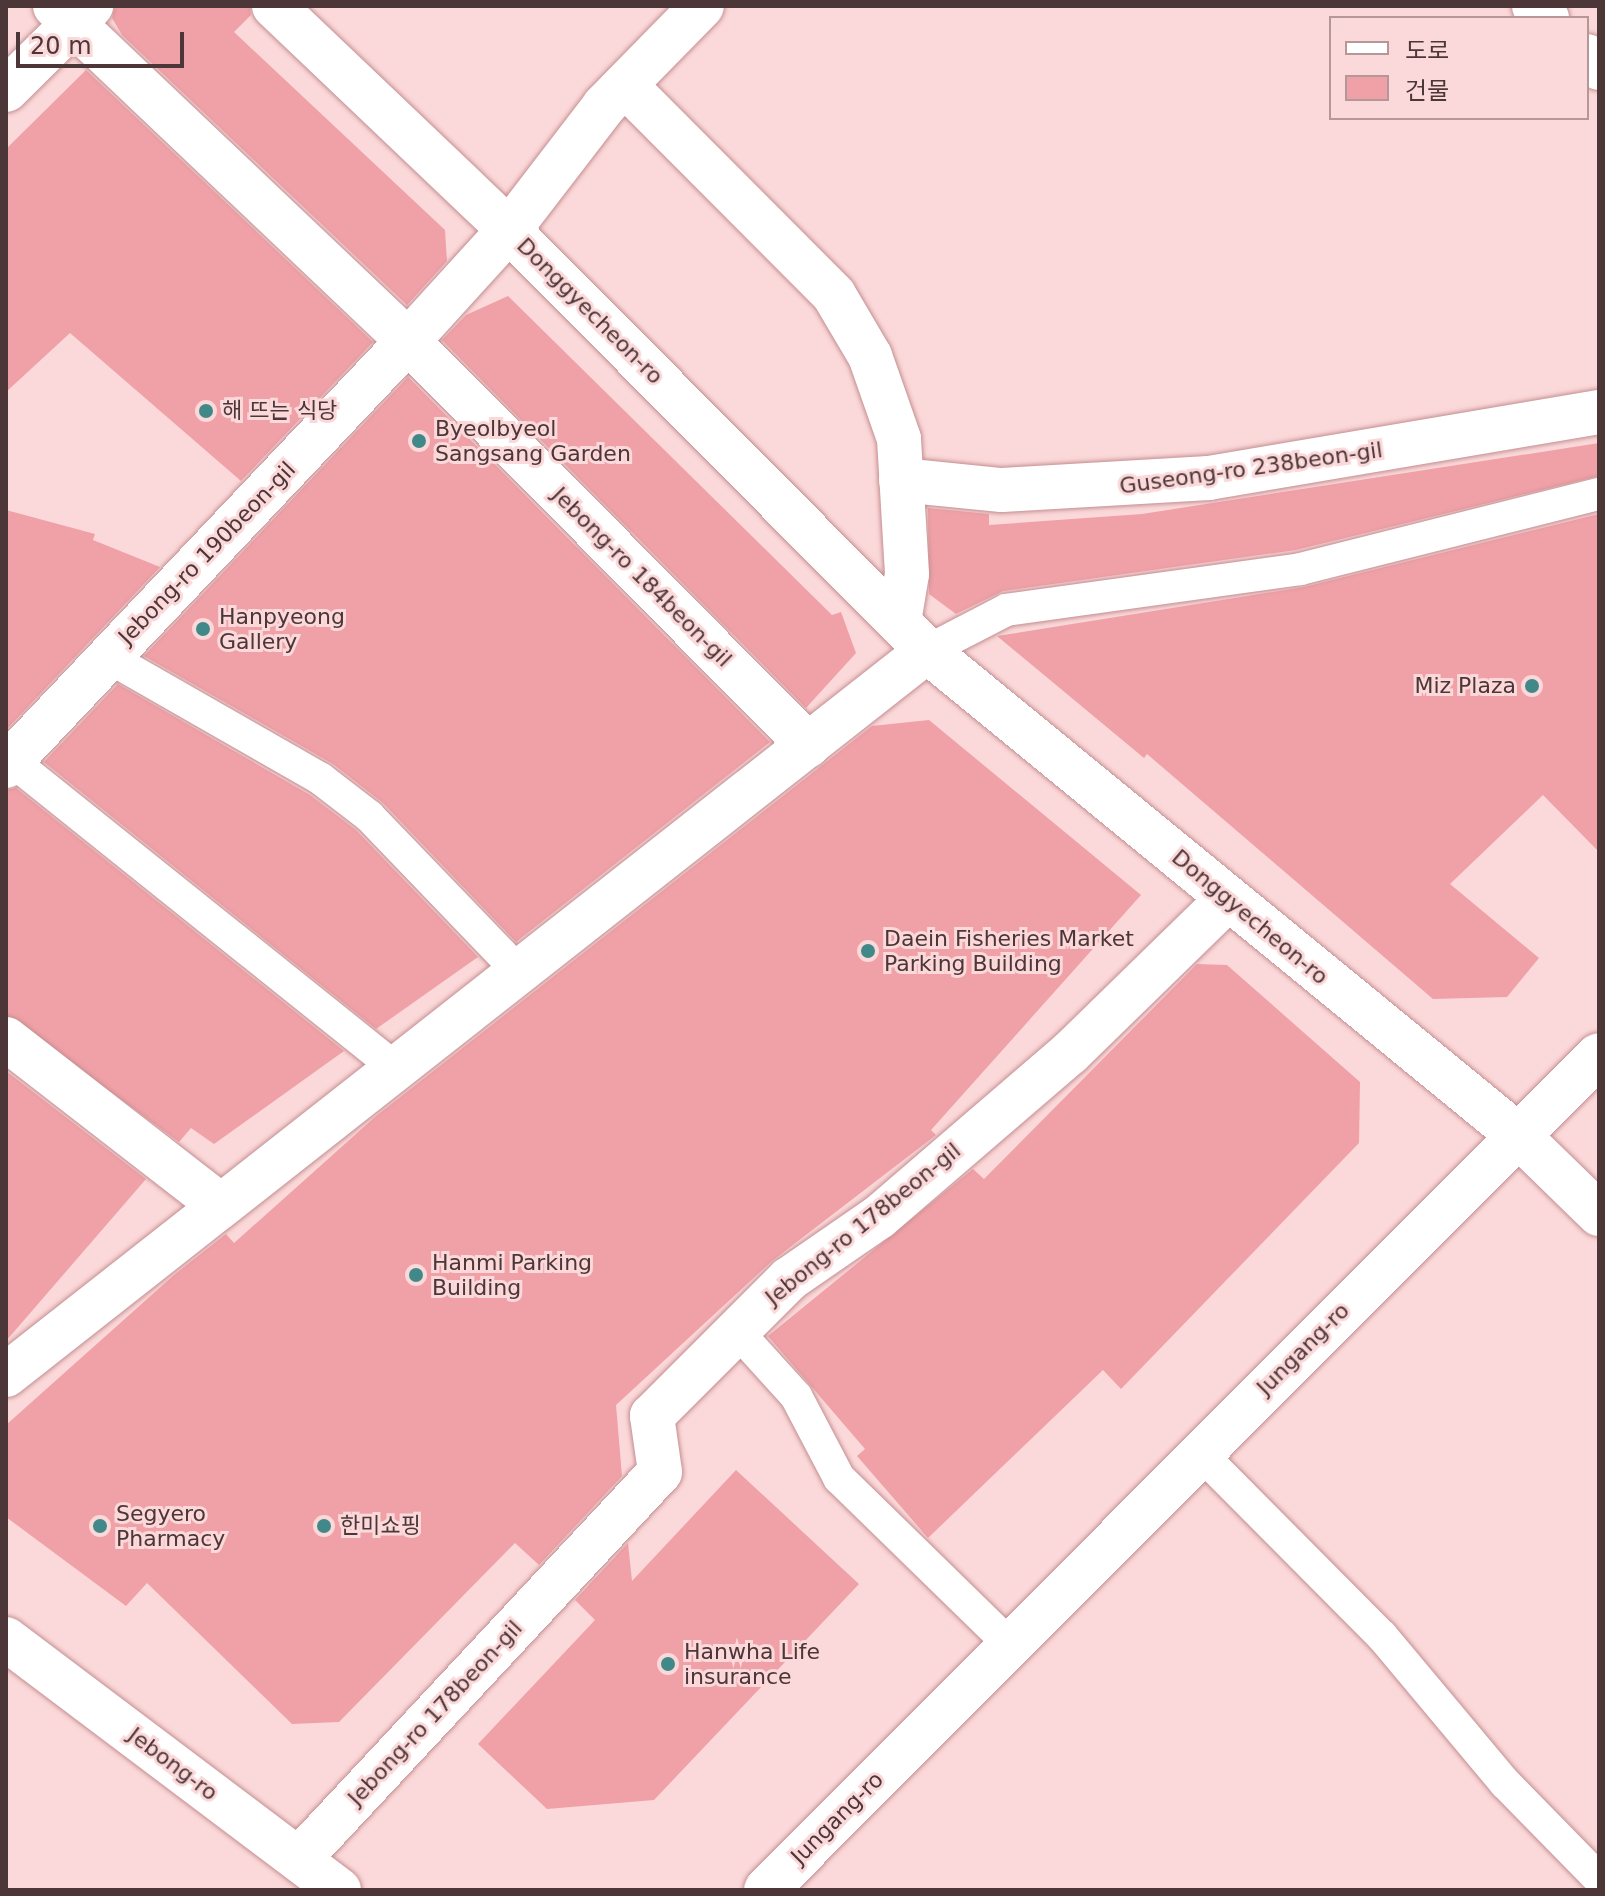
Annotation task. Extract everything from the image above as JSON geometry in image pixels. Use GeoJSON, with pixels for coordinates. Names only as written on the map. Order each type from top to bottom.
{"type":"FeatureCollection","features":[{"type":"Feature","properties":{"kind":"street","name":"Donggyecheon-ro"},"geometry":{"type":"LineString","coordinates":[[274,6],[509,230],[913,637],[1227,900],[1519,1136],[1599,1214]]}},
{"type":"Feature","properties":{"kind":"street","name":"Jebong-ro 190beon-gil"},"geometry":{"type":"LineString","coordinates":[[9,763],[408,341],[509,230],[625,85],[702,6]]}},
{"type":"Feature","properties":{"kind":"street"},"geometry":{"type":"LineString","coordinates":[[6,90],[74,11],[408,341]]}},
{"type":"Feature","properties":{"kind":"street"},"geometry":{"type":"LineString","coordinates":[[6,1375],[219,1204],[808,745],[913,637],[899,439],[870,356],[834,295],[625,85]]}},
{"type":"Feature","properties":{"kind":"street","name":"Jebong-ro 184beon-gil"},"geometry":{"type":"LineString","coordinates":[[408,341],[808,745]]}},
{"type":"Feature","properties":{"kind":"street","name":"Guseong-ro 238beon-gil"},"geometry":{"type":"LineString","coordinates":[[901,480],[1002,490],[1195,480],[1599,412]]}},
{"type":"Feature","properties":{"kind":"street","name":"Jebong-ro 178beon-gil"},"geometry":{"type":"LineString","coordinates":[[299,1859],[660,1472],[652,1416],[789,1279],[879,1217],[1070,1053],[1227,900]]}},
{"type":"Feature","properties":{"kind":"street"},"geometry":{"type":"LineString","coordinates":[[6,1039],[219,1204]]}},
{"type":"Feature","properties":{"kind":"street","name":"Jungang-ro"},"geometry":{"type":"LineString","coordinates":[[766,1890],[1198,1451],[1599,1055]]}},
{"type":"Feature","properties":{"kind":"street","name":"Jebong-ro"},"geometry":{"type":"LineString","coordinates":[[6,1639],[339,1890]]}},
{"type":"Feature","properties":{"kind":"lane"},"geometry":{"type":"LineString","coordinates":[[913,637],[1006,610],[1300,569],[1599,494]]}},
{"type":"Feature","properties":{"kind":"lane"},"geometry":{"type":"LineString","coordinates":[[108,657],[321,779],[369,816],[518,971]]}},
{"type":"Feature","properties":{"kind":"lane"},"geometry":{"type":"LineString","coordinates":[[9,763],[395,1068]]}},
{"type":"Feature","properties":{"kind":"lane"},"geometry":{"type":"LineString","coordinates":[[737,1331],[796,1396],[839,1478],[1009,1644]]}},
{"type":"Feature","properties":{"kind":"lane"},"geometry":{"type":"LineString","coordinates":[[1198,1451],[1382,1636],[1505,1783],[1599,1879]]}},
{"type":"Feature","properties":{"kind":"building"},"geometry":{"type":"Polygon","coordinates":[[[115,6],[250,6],[251,15],[234,32],[445,230],[447,261],[407,305],[122,35],[112,18],[115,6]]]}},
{"type":"Feature","properties":{"kind":"building"},"geometry":{"type":"Polygon","coordinates":[[[86,70],[373,342],[241,481],[70,333],[6,392],[6,149],[86,70]]]}},
{"type":"Feature","properties":{"kind":"building"},"geometry":{"type":"Polygon","coordinates":[[[508,296],[832,615],[841,612],[856,653],[806,708],[442,340],[466,315],[508,296]]]}},
{"type":"Feature","properties":{"kind":"building"},"geometry":{"type":"Polygon","coordinates":[[[408,377],[770,742],[516,942],[383,803],[333,764],[144,656],[408,377]]]}},
{"type":"Feature","properties":{"kind":"building"},"geometry":{"type":"Polygon","coordinates":[[[1599,443],[1599,476],[1296,550],[1003,591],[956,614],[929,594],[928,508],[989,514],[989,525],[1142,514],[1599,443]]]}},
{"type":"Feature","properties":{"kind":"building"},"geometry":{"type":"Polygon","coordinates":[[[6,510],[95,534],[93,540],[160,567],[6,730],[6,510]]]}},
{"type":"Feature","properties":{"kind":"building"},"geometry":{"type":"Polygon","coordinates":[[[1599,514],[1599,852],[1543,795],[1450,884],[1539,958],[1507,997],[1433,999],[1147,754],[1144,758],[997,636],[1304,587],[1599,514]]]}},
{"type":"Feature","properties":{"kind":"building"},"geometry":{"type":"Polygon","coordinates":[[[118,684],[310,795],[356,830],[478,957],[376,1029],[44,762],[118,684]]]}},
{"type":"Feature","properties":{"kind":"building"},"geometry":{"type":"Polygon","coordinates":[[[929,720],[1141,895],[931,1130],[936,1135],[772,1261],[616,1405],[622,1476],[539,1565],[515,1543],[339,1722],[292,1724],[147,1583],[126,1606],[6,1517],[6,1425],[174,1275],[226,1234],[234,1243],[375,1117],[872,726],[929,720]]]}},
{"type":"Feature","properties":{"kind":"building"},"geometry":{"type":"Polygon","coordinates":[[[16,788],[344,1051],[214,1144],[191,1128],[179,1142],[6,1015],[6,790],[16,788]]]}},
{"type":"Feature","properties":{"kind":"building"},"geometry":{"type":"Polygon","coordinates":[[[1197,964],[1227,965],[1360,1082],[1359,1143],[1121,1389],[1103,1370],[928,1538],[857,1456],[865,1449],[768,1336],[973,1169],[984,1179],[1197,964]]]}},
{"type":"Feature","properties":{"kind":"building"},"geometry":{"type":"Polygon","coordinates":[[[6,1071],[146,1179],[6,1341],[6,1071]]]}},
{"type":"Feature","properties":{"kind":"building","name":"Hanwha Life insurance"},"geometry":{"type":"Polygon","coordinates":[[[736,1470],[859,1584],[654,1800],[547,1809],[478,1744],[595,1620],[575,1600],[628,1543],[632,1581],[736,1470]]]}},
{"type":"Feature","properties":{"kind":"place","name":"해 뜨는 식당"},"geometry":{"type":"Point","coordinates":[206,411]}},
{"type":"Feature","properties":{"kind":"place","name":"Byeolbyeol Sangsang Garden"},"geometry":{"type":"Point","coordinates":[419,441]}},
{"type":"Feature","properties":{"kind":"place","name":"Hanpyeong Gallery"},"geometry":{"type":"Point","coordinates":[203,629]}},
{"type":"Feature","properties":{"kind":"place","name":"Miz Plaza"},"geometry":{"type":"Point","coordinates":[1532,686]}},
{"type":"Feature","properties":{"kind":"place","name":"Daein Fisheries Market Parking Building"},"geometry":{"type":"Point","coordinates":[868,951]}},
{"type":"Feature","properties":{"kind":"place","name":"Hanmi Parking Building"},"geometry":{"type":"Point","coordinates":[416,1275]}},
{"type":"Feature","properties":{"kind":"place","name":"Segyero Pharmacy"},"geometry":{"type":"Point","coordinates":[100,1526]}},
{"type":"Feature","properties":{"kind":"place","name":"한미쇼핑"},"geometry":{"type":"Point","coordinates":[324,1526]}},
{"type":"Feature","properties":{"kind":"place","name":"Hanwha Life insurance"},"geometry":{"type":"Point","coordinates":[668,1664]}}]}
